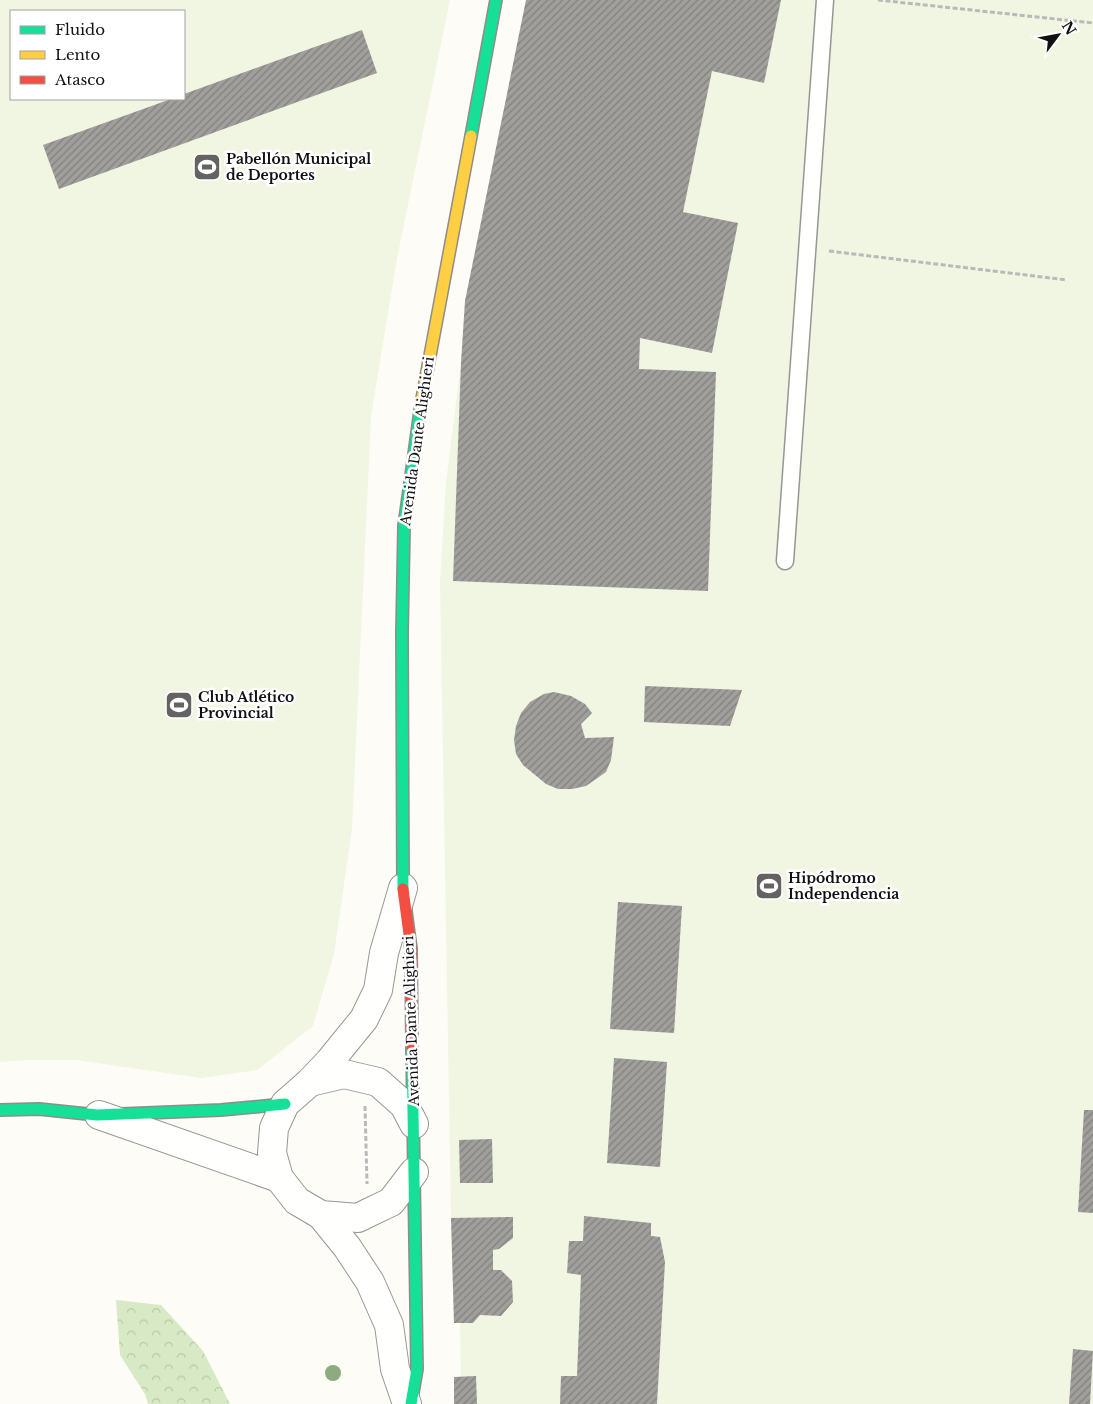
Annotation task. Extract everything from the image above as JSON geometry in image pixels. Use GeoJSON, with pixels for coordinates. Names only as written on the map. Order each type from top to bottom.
{"type":"FeatureCollection","features":[{"type":"Feature","properties":{"kind":"street","name":"Avenida Dante Alighieri"},"geometry":{"type":"LineString","coordinates":[[414,1124],[411,949],[403,888],[402,632],[404,526],[418,419],[496,0]]}},
{"type":"Feature","properties":{"kind":"street","name":"Avenida Dante Alighieri"},"geometry":{"type":"LineString","coordinates":[[310,1082],[347,1042],[364,1019],[378,990],[384,953],[403,888]]}},
{"type":"Feature","properties":{"kind":"street"},"geometry":{"type":"LineString","coordinates":[[407,1404],[395,1369],[389,1325],[370,1282],[347,1247],[321,1215],[297,1201],[279,1178],[272,1153],[274,1128],[285,1104],[310,1082],[344,1074],[378,1082],[404,1105],[414,1124],[418,1369],[411,1404]]}},
{"type":"Feature","properties":{"kind":"street"},"geometry":{"type":"LineString","coordinates":[[0,1110],[38,1109],[97,1115],[221,1110],[285,1104]]}},
{"type":"Feature","properties":{"kind":"street"},"geometry":{"type":"LineString","coordinates":[[97,1115],[279,1178]]}},
{"type":"Feature","properties":{"kind":"street"},"geometry":{"type":"LineString","coordinates":[[321,1215],[358,1218],[391,1202],[414,1172]]}},
{"type":"Feature","properties":{"kind":"lane"},"geometry":{"type":"LineString","coordinates":[[785,561],[825,0]]}},
{"type":"Feature","properties":{"kind":"path"},"geometry":{"type":"LineString","coordinates":[[878,0],[1093,23]]}},
{"type":"Feature","properties":{"kind":"path"},"geometry":{"type":"LineString","coordinates":[[808,248],[1067,280]]}},
{"type":"Feature","properties":{"kind":"path"},"geometry":{"type":"LineString","coordinates":[[365,1098],[368,1192]]}},
{"type":"Feature","properties":{"kind":"green space","name":"Club Atlético Provincial"},"geometry":{"type":"Polygon","coordinates":[[[0,0],[450,0],[397,258],[371,416],[352,828],[334,954],[313,1026],[257,1070],[201,1078],[76,1060],[0,1062],[0,0]]]}},
{"type":"Feature","properties":{"kind":"green space","name":"Hipódromo Independencia"},"geometry":{"type":"Polygon","coordinates":[[[526,0],[1093,0],[1093,1404],[454,1404],[454,1377],[461,1377],[460,1323],[454,1323],[452,1271],[440,582],[446,482],[461,363],[465,301],[526,0]]]}},
{"type":"Feature","properties":{"kind":"green space"},"geometry":{"type":"Polygon","coordinates":[[[116,1300],[161,1305],[203,1351],[230,1404],[148,1404],[145,1394],[120,1355],[116,1300]]]}},
{"type":"Feature","properties":{"kind":"building"},"geometry":{"type":"Polygon","coordinates":[[[526,0],[781,0],[764,83],[712,71],[683,212],[738,223],[712,353],[640,338],[639,369],[716,372],[708,591],[453,581],[465,301],[526,0]]]}},
{"type":"Feature","properties":{"kind":"building"},"geometry":{"type":"Polygon","coordinates":[[[362,30],[377,73],[59,189],[43,145],[168,100],[185,100],[185,94],[362,30]]]}},
{"type":"Feature","properties":{"kind":"building"},"geometry":{"type":"Polygon","coordinates":[[[645,686],[742,690],[730,726],[644,722],[645,686]]]}},
{"type":"Feature","properties":{"kind":"building"},"geometry":{"type":"Polygon","coordinates":[[[554,692],[571,696],[585,704],[592,713],[581,724],[585,738],[614,737],[611,760],[606,772],[586,786],[558,789],[546,784],[523,765],[516,754],[514,740],[516,726],[521,713],[530,702],[544,694],[554,692]]]}},
{"type":"Feature","properties":{"kind":"building"},"geometry":{"type":"Polygon","coordinates":[[[618,902],[682,906],[674,1033],[610,1029],[618,902]]]}},
{"type":"Feature","properties":{"kind":"building"},"geometry":{"type":"Polygon","coordinates":[[[614,1058],[667,1062],[660,1167],[607,1163],[614,1058]]]}},
{"type":"Feature","properties":{"kind":"building"},"geometry":{"type":"Polygon","coordinates":[[[1084,1110],[1093,1110],[1093,1213],[1078,1212],[1084,1110]]]}},
{"type":"Feature","properties":{"kind":"building"},"geometry":{"type":"Polygon","coordinates":[[[492,1139],[493,1183],[460,1183],[459,1140],[492,1139]]]}},
{"type":"Feature","properties":{"kind":"building"},"geometry":{"type":"Polygon","coordinates":[[[584,1216],[651,1223],[651,1236],[660,1237],[665,1262],[657,1404],[560,1404],[561,1376],[577,1376],[581,1275],[567,1273],[569,1241],[583,1241],[584,1216]]]}},
{"type":"Feature","properties":{"kind":"building"},"geometry":{"type":"Polygon","coordinates":[[[513,1217],[513,1238],[499,1249],[493,1250],[493,1270],[501,1270],[512,1281],[513,1302],[501,1316],[480,1315],[473,1323],[454,1323],[451,1218],[513,1217]]]}},
{"type":"Feature","properties":{"kind":"building"},"geometry":{"type":"Polygon","coordinates":[[[1073,1349],[1093,1351],[1090,1404],[1069,1404],[1073,1349]]]}},
{"type":"Feature","properties":{"kind":"building"},"geometry":{"type":"Polygon","coordinates":[[[476,1376],[477,1404],[454,1404],[454,1377],[476,1376]]]}},
{"type":"Feature","properties":{"kind":"traffic: fast"},"geometry":{"type":"LineString","coordinates":[[471,136],[496,0]]}},
{"type":"Feature","properties":{"kind":"traffic: fast"},"geometry":{"type":"LineString","coordinates":[[403,889],[402,632],[404,526],[421,404]]}},
{"type":"Feature","properties":{"kind":"traffic: fast"},"geometry":{"type":"LineString","coordinates":[[411,1404],[417,1369],[412,1047]]}},
{"type":"Feature","properties":{"kind":"traffic: fast"},"geometry":{"type":"LineString","coordinates":[[0,1110],[39,1109],[97,1115],[221,1110],[285,1104]]}},
{"type":"Feature","properties":{"kind":"traffic: slow"},"geometry":{"type":"LineString","coordinates":[[421,404],[471,136]]}},
{"type":"Feature","properties":{"kind":"traffic: jam"},"geometry":{"type":"LineString","coordinates":[[403,889],[411,949],[412,1047]]}},
{"type":"Feature","properties":{"kind":"place","name":"Pabellón Municipal de Deportes"},"geometry":{"type":"Point","coordinates":[207,167]}},
{"type":"Feature","properties":{"kind":"place","name":"Club Atlético Provincial"},"geometry":{"type":"Point","coordinates":[179,705]}},
{"type":"Feature","properties":{"kind":"place","name":"Hipódromo Independencia"},"geometry":{"type":"Point","coordinates":[769,886]}}]}
